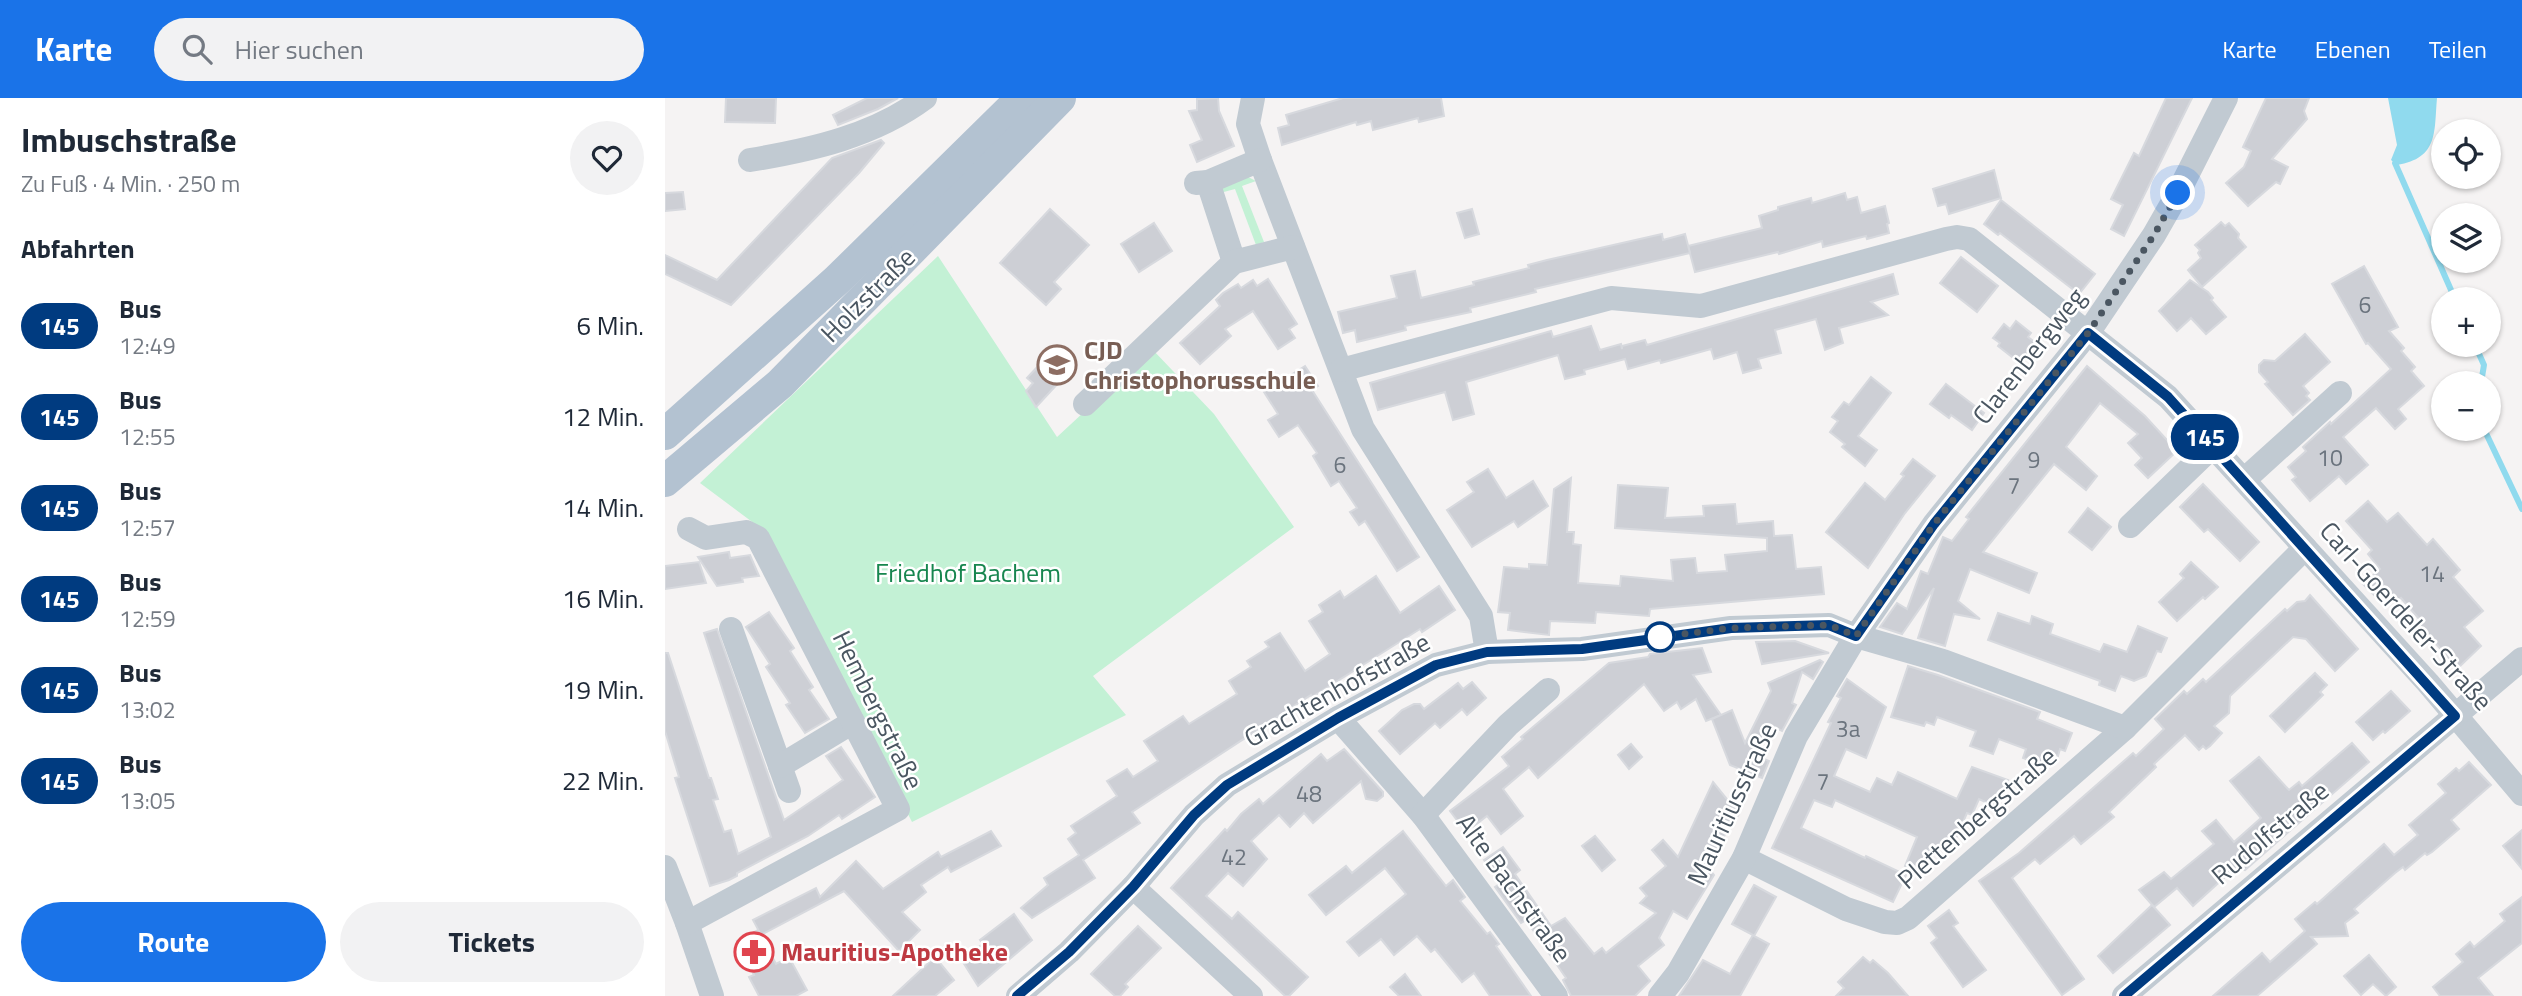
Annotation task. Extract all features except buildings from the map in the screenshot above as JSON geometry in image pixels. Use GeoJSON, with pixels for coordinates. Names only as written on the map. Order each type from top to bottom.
{"type":"FeatureCollection","features":[{"type":"Feature","properties":{"kind":"main road","name":"Holzstraße"},"geometry":{"type":"LineString","coordinates":[[665,434],[837,280],[1022,98]]}},
{"type":"Feature","properties":{"kind":"main road","name":"Holzstraße"},"geometry":{"type":"LineString","coordinates":[[665,481],[780,384],[1060,98]]}},
{"type":"Feature","properties":{"kind":"street"},"geometry":{"type":"LineString","coordinates":[[750,160],[828,144],[901,116],[925,98]]}},
{"type":"Feature","properties":{"kind":"street","name":"Clarenbergweg"},"geometry":{"type":"LineString","coordinates":[[1856,636],[1934,524],[2088,333],[2154,235],[2226,98]]}},
{"type":"Feature","properties":{"kind":"street"},"geometry":{"type":"LineString","coordinates":[[1255,99],[1248,124],[1259,160],[1363,429],[1481,617],[1487,652]]}},
{"type":"Feature","properties":{"kind":"street"},"geometry":{"type":"LineString","coordinates":[[1234,262],[1202,182],[1259,160]]}},
{"type":"Feature","properties":{"kind":"street","name":"Carl-Goerdeler-Straße"},"geometry":{"type":"LineString","coordinates":[[1341,370],[1611,298],[1702,306],[1957,237],[1969,239],[2168,397],[2522,794]]}},
{"type":"Feature","properties":{"kind":"street"},"geometry":{"type":"LineString","coordinates":[[1085,404],[1234,262],[1293,247]]}},
{"type":"Feature","properties":{"kind":"street"},"geometry":{"type":"LineString","coordinates":[[2244,480],[2340,393]]}},
{"type":"Feature","properties":{"kind":"street"},"geometry":{"type":"LineString","coordinates":[[2130,526],[2213,446]]}},
{"type":"Feature","properties":{"kind":"street","name":"Hembergstraße"},"geometry":{"type":"LineString","coordinates":[[677,913],[898,809],[758,538],[746,532],[706,538],[689,529]]}},
{"type":"Feature","properties":{"kind":"street"},"geometry":{"type":"LineString","coordinates":[[2125,728],[2305,548]]}},
{"type":"Feature","properties":{"kind":"street","name":"Grachtenhofstraße"},"geometry":{"type":"LineString","coordinates":[[1017,996],[1069,952],[1133,887],[1194,815],[1227,785],[1338,718],[1436,665],[1487,652],[1582,649],[1731,628],[1829,625],[1856,636],[1943,661],[2125,728]]}},
{"type":"Feature","properties":{"kind":"street"},"geometry":{"type":"LineString","coordinates":[[731,629],[789,791]]}},
{"type":"Feature","properties":{"kind":"street","name":"Mauritiusstraße"},"geometry":{"type":"LineString","coordinates":[[1660,996],[1678,973],[1744,858],[1796,736],[1856,636]]}},
{"type":"Feature","properties":{"kind":"street","name":"Rudolfstraße"},"geometry":{"type":"LineString","coordinates":[[2124,996],[2522,659]]}},
{"type":"Feature","properties":{"kind":"street","name":"Alte Bachstraße"},"geometry":{"type":"LineString","coordinates":[[1423,815],[1508,725],[1548,690]]}},
{"type":"Feature","properties":{"kind":"street"},"geometry":{"type":"LineString","coordinates":[[1508,725],[1511,695]]}},
{"type":"Feature","properties":{"kind":"street","name":"Alte Bachstraße"},"geometry":{"type":"LineString","coordinates":[[1338,718],[1423,815],[1556,996]]}},
{"type":"Feature","properties":{"kind":"street"},"geometry":{"type":"LineString","coordinates":[[780,766],[853,722]]}},
{"type":"Feature","properties":{"kind":"street","name":"Plettenbergstraße"},"geometry":{"type":"LineString","coordinates":[[1744,858],[1846,909],[1885,922],[1897,923],[1908,918],[2125,728]]}},
{"type":"Feature","properties":{"kind":"street"},"geometry":{"type":"LineString","coordinates":[[665,867],[677,913],[712,996]]}},
{"type":"Feature","properties":{"kind":"street"},"geometry":{"type":"LineString","coordinates":[[1133,887],[1251,996]]}},
{"type":"Feature","properties":{"kind":"green space"},"geometry":{"type":"Polygon","coordinates":[[[1248,177],[1256,181],[1242,186],[1264,242],[1256,245],[1235,189],[1220,193],[1221,187],[1248,177]]]}},
{"type":"Feature","properties":{"kind":"green space","name":"Friedhof Bachem"},"geometry":{"type":"Polygon","coordinates":[[[938,256],[1057,437],[1152,349],[1214,414],[1294,527],[1093,676],[1126,715],[912,822],[770,541],[763,530],[700,483],[938,256]]]}},
{"type":"Feature","properties":{"kind":"water"},"geometry":{"type":"Polygon","coordinates":[[[2388,98],[2437,98],[2435,119],[2431,119],[2431,144],[2427,150],[2411,162],[2397,165],[2391,160],[2397,145],[2388,98]]]}},
{"type":"Feature","properties":{"kind":"waterway"},"geometry":{"type":"LineString","coordinates":[[2399,158],[2395,163],[2450,287]]}},
{"type":"Feature","properties":{"kind":"waterway"},"geometry":{"type":"LineString","coordinates":[[2480,357],[2483,371]]}},
{"type":"Feature","properties":{"kind":"waterway"},"geometry":{"type":"LineString","coordinates":[[2490,441],[2522,509]]}},
{"type":"Feature","properties":{"kind":"bus line","name":"145"},"geometry":{"type":"LineString","coordinates":[[1017,996],[1069,952],[1133,887],[1194,815],[1227,785],[1338,718],[1436,665],[1487,652],[1582,649],[1731,628],[1829,625],[1856,636],[1934,524],[2088,333],[2168,397],[2455,716],[2124,996]]}},
{"type":"Feature","properties":{"kind":"place","name":"CJD Christophorusschule"},"geometry":{"type":"Point","coordinates":[1057,365]}},
{"type":"Feature","properties":{"kind":"place","name":"Mauritius-Apotheke"},"geometry":{"type":"Point","coordinates":[754,952]}},
{"type":"Feature","properties":{"kind":"route"},"geometry":{"type":"LineString","coordinates":[[1660,637],[1731,628],[1829,625],[1856,636],[1934,524],[2088,333],[2154,235],[2178,193]]}}]}
